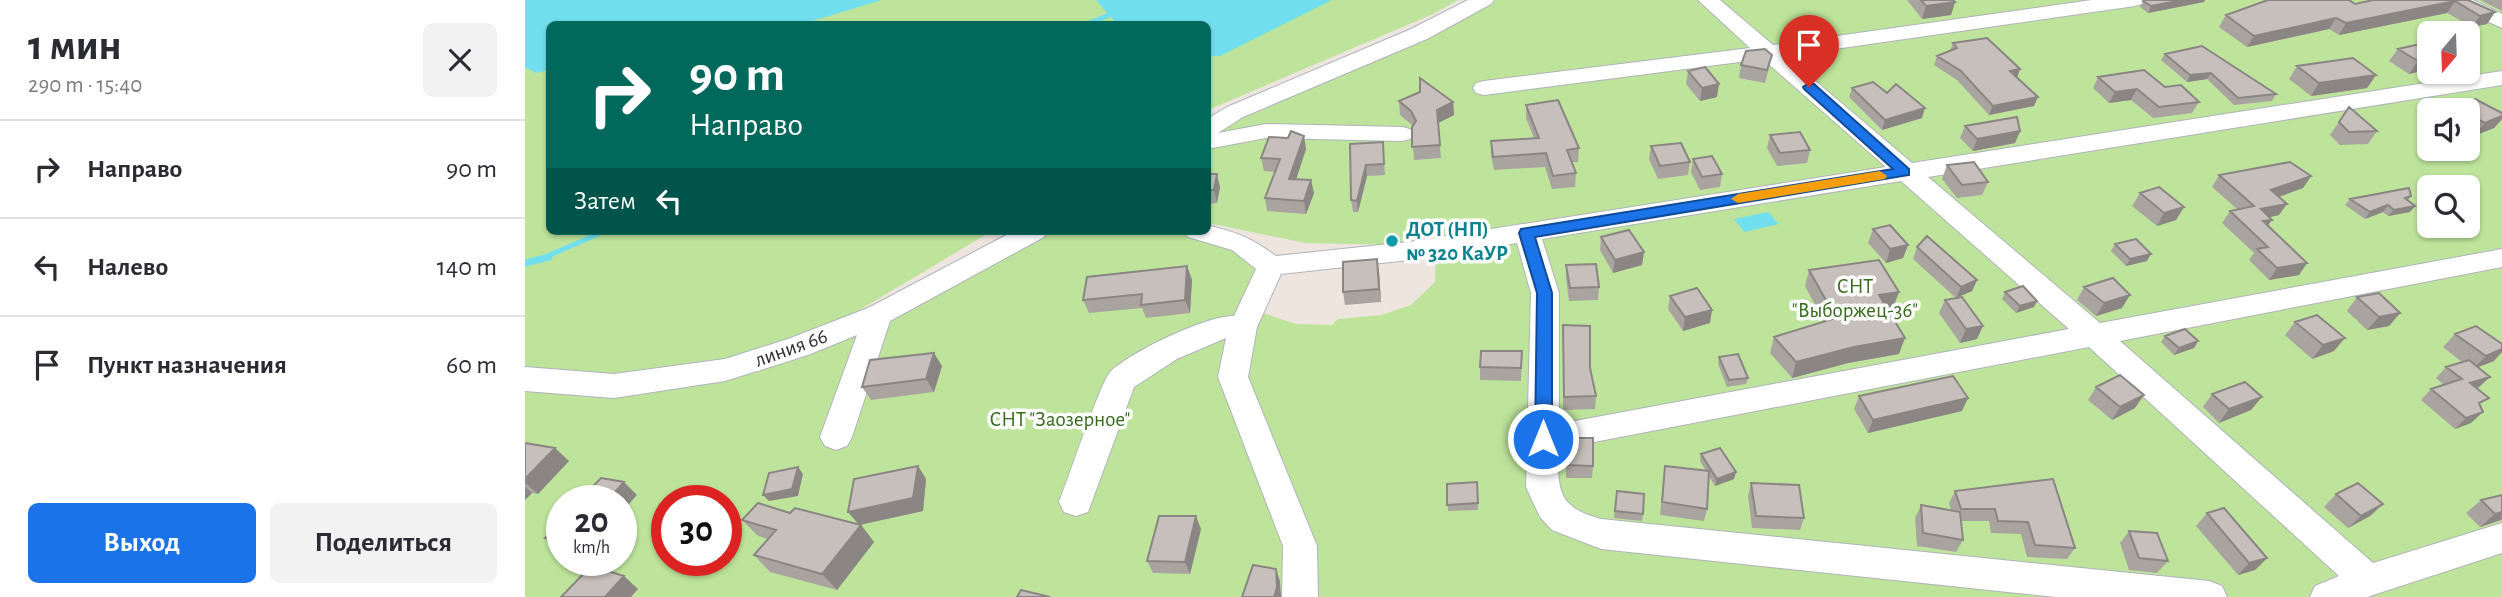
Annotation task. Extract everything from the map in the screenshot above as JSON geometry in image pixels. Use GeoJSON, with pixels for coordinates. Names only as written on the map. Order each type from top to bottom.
{"type":"FeatureCollection","features":[{"type":"Feature","properties":{"kind":"street"},"geometry":{"type":"LineString","coordinates":[[1211,126],[1234,112],[1419,34],[1484,0]]}},
{"type":"Feature","properties":{"kind":"street"},"geometry":{"type":"LineString","coordinates":[[1707,0],[1771,52],[1904,172],[2096,336],[2368,580]]}},
{"type":"Feature","properties":{"kind":"street"},"geometry":{"type":"LineString","coordinates":[[1484,88],[1771,52],[2134,0]]}},
{"type":"Feature","properties":{"kind":"street"},"geometry":{"type":"LineString","coordinates":[[2457,0],[2502,22]]}},
{"type":"Feature","properties":{"kind":"street"},"geometry":{"type":"LineString","coordinates":[[1211,235],[1241,243],[1271,266],[1409,251],[2502,78]]}},
{"type":"Feature","properties":{"kind":"street"},"geometry":{"type":"LineString","coordinates":[[1211,141],[1266,131],[1402,134]]}},
{"type":"Feature","properties":{"kind":"street"},"geometry":{"type":"LineString","coordinates":[[1527,233],[1545,293],[1542,487],[1551,509],[1572,525],[1601,534],[2209,597]]}},
{"type":"Feature","properties":{"kind":"street","name":"линия 66"},"geometry":{"type":"LineString","coordinates":[[525,379],[614,386],[725,370],[798,347],[878,315],[1031,235]]}},
{"type":"Feature","properties":{"kind":"street"},"geometry":{"type":"LineString","coordinates":[[1543,439],[2502,258]]}},
{"type":"Feature","properties":{"kind":"street"},"geometry":{"type":"LineString","coordinates":[[1271,266],[1243,327],[1233,377],[1300,546],[1300,597]]}},
{"type":"Feature","properties":{"kind":"street"},"geometry":{"type":"LineString","coordinates":[[836,437],[878,315]]}},
{"type":"Feature","properties":{"kind":"street"},"geometry":{"type":"LineString","coordinates":[[1076,502],[1121,380],[1167,351],[1220,327],[1243,327]]}},
{"type":"Feature","properties":{"kind":"street"},"geometry":{"type":"LineString","coordinates":[[2328,597],[2368,580],[2502,538]]}},
{"type":"Feature","properties":{"kind":"green space"},"geometry":{"type":"Polygon","coordinates":[[[525,0],[1458,0],[1433,14],[1211,109],[1211,21],[546,21],[546,235],[985,235],[846,318],[739,359],[637,378],[525,367],[525,0]]]}},
{"type":"Feature","properties":{"kind":"green space","name":"СНТ \"Выборжец-36\""},"geometry":{"type":"Polygon","coordinates":[[[1484,0],[2502,0],[2502,597],[525,597],[525,379],[614,386],[798,347],[1034,235],[1205,235],[1271,266],[1251,309],[1296,324],[1332,325],[1338,319],[1381,315],[1411,305],[1435,282],[1436,238],[1394,245],[1305,243],[1211,224],[1211,127],[1484,0]]]}},
{"type":"Feature","properties":{"kind":"water"},"geometry":{"type":"Polygon","coordinates":[[[525,0],[882,0],[812,21],[546,21],[546,71],[536,73],[525,67],[525,0]]]}},
{"type":"Feature","properties":{"kind":"water"},"geometry":{"type":"Polygon","coordinates":[[[1096,0],[1332,0],[1220,56],[1211,56],[1211,21],[1114,21],[1096,0]]]}},
{"type":"Feature","properties":{"kind":"water"},"geometry":{"type":"Polygon","coordinates":[[[1768,212],[1779,224],[1744,232],[1734,219],[1768,212]]]}},
{"type":"Feature","properties":{"kind":"building"},"geometry":{"type":"Polygon","coordinates":[[[1921,0],[1953,0],[1955,2],[1926,6],[1921,0]]]}},
{"type":"Feature","properties":{"kind":"building"},"geometry":{"type":"Polygon","coordinates":[[[2144,0],[2183,0],[2151,6],[2144,0]]]}},
{"type":"Feature","properties":{"kind":"building"},"geometry":{"type":"Polygon","coordinates":[[[2268,0],[2349,0],[2355,4],[2373,0],[2468,0],[2495,12],[2480,16],[2455,1],[2346,23],[2336,18],[2254,36],[2226,15],[2268,0]]]}},
{"type":"Feature","properties":{"kind":"building"},"geometry":{"type":"Polygon","coordinates":[[[1987,38],[2020,69],[2010,71],[2038,97],[1993,106],[1961,71],[1937,56],[1957,48],[1953,43],[1987,38]]]}},
{"type":"Feature","properties":{"kind":"building"},"geometry":{"type":"Polygon","coordinates":[[[2417,45],[2417,60],[2398,49],[2417,45]]]}},
{"type":"Feature","properties":{"kind":"building"},"geometry":{"type":"Polygon","coordinates":[[[2202,46],[2276,94],[2238,98],[2211,73],[2190,75],[2165,54],[2202,46]]]}},
{"type":"Feature","properties":{"kind":"building"},"geometry":{"type":"Polygon","coordinates":[[[1765,49],[1772,55],[1767,70],[1741,65],[1746,51],[1765,49]]]}},
{"type":"Feature","properties":{"kind":"building"},"geometry":{"type":"Polygon","coordinates":[[[2353,58],[2376,75],[2319,83],[2297,66],[2353,58]]]}},
{"type":"Feature","properties":{"kind":"building"},"geometry":{"type":"Polygon","coordinates":[[[1705,67],[1719,84],[1702,88],[1688,71],[1705,67]]]}},
{"type":"Feature","properties":{"kind":"building"},"geometry":{"type":"Polygon","coordinates":[[[2144,70],[2165,87],[2181,85],[2199,102],[2159,107],[2137,89],[2115,92],[2098,77],[2144,70]]]}},
{"type":"Feature","properties":{"kind":"building"},"geometry":{"type":"Polygon","coordinates":[[[1420,78],[1453,102],[1437,110],[1440,145],[1412,147],[1412,127],[1416,121],[1411,111],[1399,101],[1420,92],[1420,78]]]}},
{"type":"Feature","properties":{"kind":"building"},"geometry":{"type":"Polygon","coordinates":[[[1873,82],[1887,93],[1896,84],[1925,108],[1885,120],[1852,88],[1873,82]]]}},
{"type":"Feature","properties":{"kind":"building"},"geometry":{"type":"Polygon","coordinates":[[[1558,100],[1579,148],[1567,150],[1576,173],[1553,176],[1546,153],[1493,157],[1491,141],[1539,138],[1526,105],[1558,100]]]}},
{"type":"Feature","properties":{"kind":"building"},"geometry":{"type":"Polygon","coordinates":[[[2480,102],[2502,113],[2502,116],[2485,123],[2480,120],[2480,102]]]}},
{"type":"Feature","properties":{"kind":"building"},"geometry":{"type":"Polygon","coordinates":[[[2349,107],[2377,131],[2349,132],[2339,122],[2349,107]]]}},
{"type":"Feature","properties":{"kind":"building"},"geometry":{"type":"Polygon","coordinates":[[[2017,117],[2020,131],[1977,139],[1965,126],[2017,117]]]}},
{"type":"Feature","properties":{"kind":"building"},"geometry":{"type":"Polygon","coordinates":[[[1291,131],[1304,136],[1289,179],[1311,180],[1304,201],[1265,198],[1280,159],[1261,158],[1269,137],[1288,138],[1291,131]]]}},
{"type":"Feature","properties":{"kind":"building"},"geometry":{"type":"Polygon","coordinates":[[[1800,132],[1810,150],[1780,153],[1770,135],[1800,132]]]}},
{"type":"Feature","properties":{"kind":"building"},"geometry":{"type":"Polygon","coordinates":[[[1383,142],[1384,164],[1366,165],[1357,201],[1351,200],[1350,144],[1383,142]]]}},
{"type":"Feature","properties":{"kind":"building"},"geometry":{"type":"Polygon","coordinates":[[[1681,143],[1690,162],[1660,166],[1651,146],[1681,143]]]}},
{"type":"Feature","properties":{"kind":"building"},"geometry":{"type":"Polygon","coordinates":[[[1712,156],[1722,174],[1702,177],[1693,159],[1712,156]]]}},
{"type":"Feature","properties":{"kind":"building"},"geometry":{"type":"Polygon","coordinates":[[[1974,162],[1988,182],[1962,185],[1947,165],[1974,162]]]}},
{"type":"Feature","properties":{"kind":"building"},"geometry":{"type":"Polygon","coordinates":[[[2290,162],[2311,176],[2271,190],[2287,204],[2261,209],[2272,220],[2263,221],[2307,263],[2277,268],[2257,249],[2268,247],[2230,211],[2254,206],[2219,175],[2290,162]]]}},
{"type":"Feature","properties":{"kind":"building"},"geometry":{"type":"Polygon","coordinates":[[[1211,174],[1217,174],[1214,190],[1211,190],[1211,174]]]}},
{"type":"Feature","properties":{"kind":"building"},"geometry":{"type":"Polygon","coordinates":[[[2159,187],[2184,207],[2164,213],[2140,193],[2159,187]]]}},
{"type":"Feature","properties":{"kind":"building"},"geometry":{"type":"Polygon","coordinates":[[[2409,188],[2411,196],[2405,198],[2415,206],[2394,210],[2388,205],[2370,212],[2350,199],[2409,188]]]}},
{"type":"Feature","properties":{"kind":"building"},"geometry":{"type":"Polygon","coordinates":[[[1890,225],[1908,245],[1890,249],[1873,229],[1890,225]]]}},
{"type":"Feature","properties":{"kind":"building"},"geometry":{"type":"Polygon","coordinates":[[[1629,230],[1644,252],[1615,260],[1601,237],[1629,230]]]}},
{"type":"Feature","properties":{"kind":"building"},"geometry":{"type":"Polygon","coordinates":[[[1927,236],[1977,280],[1961,287],[1917,247],[1927,236]]]}},
{"type":"Feature","properties":{"kind":"building"},"geometry":{"type":"Polygon","coordinates":[[[2136,239],[2151,254],[2130,259],[2115,244],[2136,239]]]}},
{"type":"Feature","properties":{"kind":"building"},"geometry":{"type":"Polygon","coordinates":[[[1377,259],[1379,289],[1343,292],[1343,262],[1377,259]]]}},
{"type":"Feature","properties":{"kind":"building"},"geometry":{"type":"Polygon","coordinates":[[[1879,260],[1899,292],[1879,295],[1905,338],[1854,347],[1796,362],[1774,337],[1836,318],[1809,270],[1879,260]]]}},
{"type":"Feature","properties":{"kind":"building"},"geometry":{"type":"Polygon","coordinates":[[[1596,264],[1599,287],[1570,288],[1566,265],[1596,264]]]}},
{"type":"Feature","properties":{"kind":"building"},"geometry":{"type":"Polygon","coordinates":[[[1187,266],[1185,300],[1141,305],[1142,294],[1083,300],[1087,277],[1187,266]]]}},
{"type":"Feature","properties":{"kind":"building"},"geometry":{"type":"Polygon","coordinates":[[[2113,278],[2130,295],[2104,303],[2084,287],[2113,278]]]}},
{"type":"Feature","properties":{"kind":"building"},"geometry":{"type":"Polygon","coordinates":[[[2023,286],[2037,301],[2020,306],[2005,292],[2023,286]]]}},
{"type":"Feature","properties":{"kind":"building"},"geometry":{"type":"Polygon","coordinates":[[[1697,288],[1712,310],[1685,317],[1670,296],[1697,288]]]}},
{"type":"Feature","properties":{"kind":"building"},"geometry":{"type":"Polygon","coordinates":[[[2379,293],[2400,313],[2379,317],[2357,297],[2379,293]]]}},
{"type":"Feature","properties":{"kind":"building"},"geometry":{"type":"Polygon","coordinates":[[[1962,297],[1983,326],[1966,329],[1945,300],[1962,297]]]}},
{"type":"Feature","properties":{"kind":"building"},"geometry":{"type":"Polygon","coordinates":[[[2317,315],[2345,338],[2323,345],[2295,322],[2317,315]]]}},
{"type":"Feature","properties":{"kind":"building"},"geometry":{"type":"Polygon","coordinates":[[[1563,325],[1590,326],[1590,368],[1596,396],[1564,397],[1563,325]]]}},
{"type":"Feature","properties":{"kind":"building"},"geometry":{"type":"Polygon","coordinates":[[[2476,326],[2502,344],[2502,349],[2486,356],[2455,334],[2476,326]]]}},
{"type":"Feature","properties":{"kind":"building"},"geometry":{"type":"Polygon","coordinates":[[[2185,329],[2198,341],[2179,348],[2165,336],[2185,329]]]}},
{"type":"Feature","properties":{"kind":"building"},"geometry":{"type":"Polygon","coordinates":[[[1481,351],[1522,351],[1521,368],[1480,367],[1481,351]]]}},
{"type":"Feature","properties":{"kind":"building"},"geometry":{"type":"Polygon","coordinates":[[[934,353],[926,379],[862,387],[870,360],[934,353]]]}},
{"type":"Feature","properties":{"kind":"building"},"geometry":{"type":"Polygon","coordinates":[[[1738,354],[1748,378],[1729,380],[1719,357],[1738,354]]]}},
{"type":"Feature","properties":{"kind":"building"},"geometry":{"type":"Polygon","coordinates":[[[2469,360],[2490,377],[2470,383],[2489,398],[2479,403],[2483,412],[2466,418],[2431,389],[2462,379],[2446,367],[2469,360]]]}},
{"type":"Feature","properties":{"kind":"building"},"geometry":{"type":"Polygon","coordinates":[[[2120,375],[2144,395],[2120,407],[2096,387],[2120,375]]]}},
{"type":"Feature","properties":{"kind":"building"},"geometry":{"type":"Polygon","coordinates":[[[1953,376],[1968,398],[1873,420],[1859,396],[1953,376]]]}},
{"type":"Feature","properties":{"kind":"building"},"geometry":{"type":"Polygon","coordinates":[[[2245,382],[2262,397],[2229,409],[2212,394],[2245,382]]]}},
{"type":"Feature","properties":{"kind":"building"},"geometry":{"type":"Polygon","coordinates":[[[1566,438],[1593,438],[1593,466],[1567,465],[1566,438]]]}},
{"type":"Feature","properties":{"kind":"building"},"geometry":{"type":"Polygon","coordinates":[[[525,443],[555,448],[525,479],[525,443]]]}},
{"type":"Feature","properties":{"kind":"building"},"geometry":{"type":"Polygon","coordinates":[[[1720,448],[1736,472],[1717,479],[1701,454],[1720,448]]]}},
{"type":"Feature","properties":{"kind":"building"},"geometry":{"type":"Polygon","coordinates":[[[918,466],[913,498],[848,512],[854,479],[918,466]]]}},
{"type":"Feature","properties":{"kind":"building"},"geometry":{"type":"Polygon","coordinates":[[[1665,466],[1709,471],[1707,509],[1662,502],[1665,466]]]}},
{"type":"Feature","properties":{"kind":"building"},"geometry":{"type":"Polygon","coordinates":[[[798,467],[792,489],[763,495],[769,473],[798,467]]]}},
{"type":"Feature","properties":{"kind":"building"},"geometry":{"type":"Polygon","coordinates":[[[601,478],[624,482],[621,485],[594,485],[601,478]]]}},
{"type":"Feature","properties":{"kind":"building"},"geometry":{"type":"Polygon","coordinates":[[[2053,479],[2075,548],[2035,545],[2028,522],[1998,521],[1995,509],[1961,509],[1955,491],[2053,479]]]}},
{"type":"Feature","properties":{"kind":"building"},"geometry":{"type":"Polygon","coordinates":[[[1477,482],[1478,503],[1447,505],[1447,484],[1477,482]]]}},
{"type":"Feature","properties":{"kind":"building"},"geometry":{"type":"Polygon","coordinates":[[[1751,483],[1799,485],[1804,518],[1756,516],[1751,483]]]}},
{"type":"Feature","properties":{"kind":"building"},"geometry":{"type":"Polygon","coordinates":[[[2358,483],[2383,504],[2361,516],[2336,494],[2358,483]]]}},
{"type":"Feature","properties":{"kind":"building"},"geometry":{"type":"Polygon","coordinates":[[[1617,491],[1644,494],[1643,514],[1615,511],[1617,491]]]}},
{"type":"Feature","properties":{"kind":"building"},"geometry":{"type":"Polygon","coordinates":[[[2502,495],[2502,512],[2495,514],[2481,500],[2502,495]]]}},
{"type":"Feature","properties":{"kind":"building"},"geometry":{"type":"Polygon","coordinates":[[[758,503],[790,513],[795,508],[861,525],[822,574],[754,555],[776,530],[742,520],[758,503]]]}},
{"type":"Feature","properties":{"kind":"building"},"geometry":{"type":"Polygon","coordinates":[[[1921,505],[1960,512],[1963,540],[1923,533],[1921,505]]]}},
{"type":"Feature","properties":{"kind":"building"},"geometry":{"type":"Polygon","coordinates":[[[2224,508],[2267,558],[2249,563],[2207,513],[2224,508]]]}},
{"type":"Feature","properties":{"kind":"building"},"geometry":{"type":"Polygon","coordinates":[[[1159,516],[1196,516],[1185,562],[1147,561],[1159,516]]]}},
{"type":"Feature","properties":{"kind":"building"},"geometry":{"type":"Polygon","coordinates":[[[2129,531],[2157,533],[2168,561],[2139,558],[2129,531]]]}},
{"type":"Feature","properties":{"kind":"building"},"geometry":{"type":"Polygon","coordinates":[[[1253,565],[1276,569],[1277,587],[1274,597],[1242,597],[1253,565]]]}},
{"type":"Feature","properties":{"kind":"building"},"geometry":{"type":"Polygon","coordinates":[[[581,576],[624,576],[605,597],[561,597],[581,576]]]}},
{"type":"Feature","properties":{"kind":"building"},"geometry":{"type":"Polygon","coordinates":[[[1021,590],[1050,597],[1017,597],[1021,590]]]}},
{"type":"Feature","properties":{"kind":"waterway"},"geometry":{"type":"LineString","coordinates":[[1094,21],[1109,15]]}},
{"type":"Feature","properties":{"kind":"waterway"},"geometry":{"type":"LineString","coordinates":[[543,258],[596,235]]}},
{"type":"Feature","properties":{"kind":"waterway"},"geometry":{"type":"LineString","coordinates":[[525,263],[549,257]]}},
{"type":"Feature","properties":{"kind":"slow traffic"},"geometry":{"type":"LineString","coordinates":[[1738,199],[1880,176]]}},
{"type":"Feature","properties":{"kind":"place","name":"ДОТ (НП) № 320 КаУР"},"geometry":{"type":"Point","coordinates":[1392,241]}},
{"type":"Feature","properties":{"kind":"route"},"geometry":{"type":"LineString","coordinates":[[1543,439],[1545,293],[1527,233],[1904,172],[1809,87]]}},
{"type":"Feature","properties":{"kind":"park label","name":"СНТ \"Заозерное\""},"geometry":{"type":"Point","coordinates":[1060,419]}}]}
